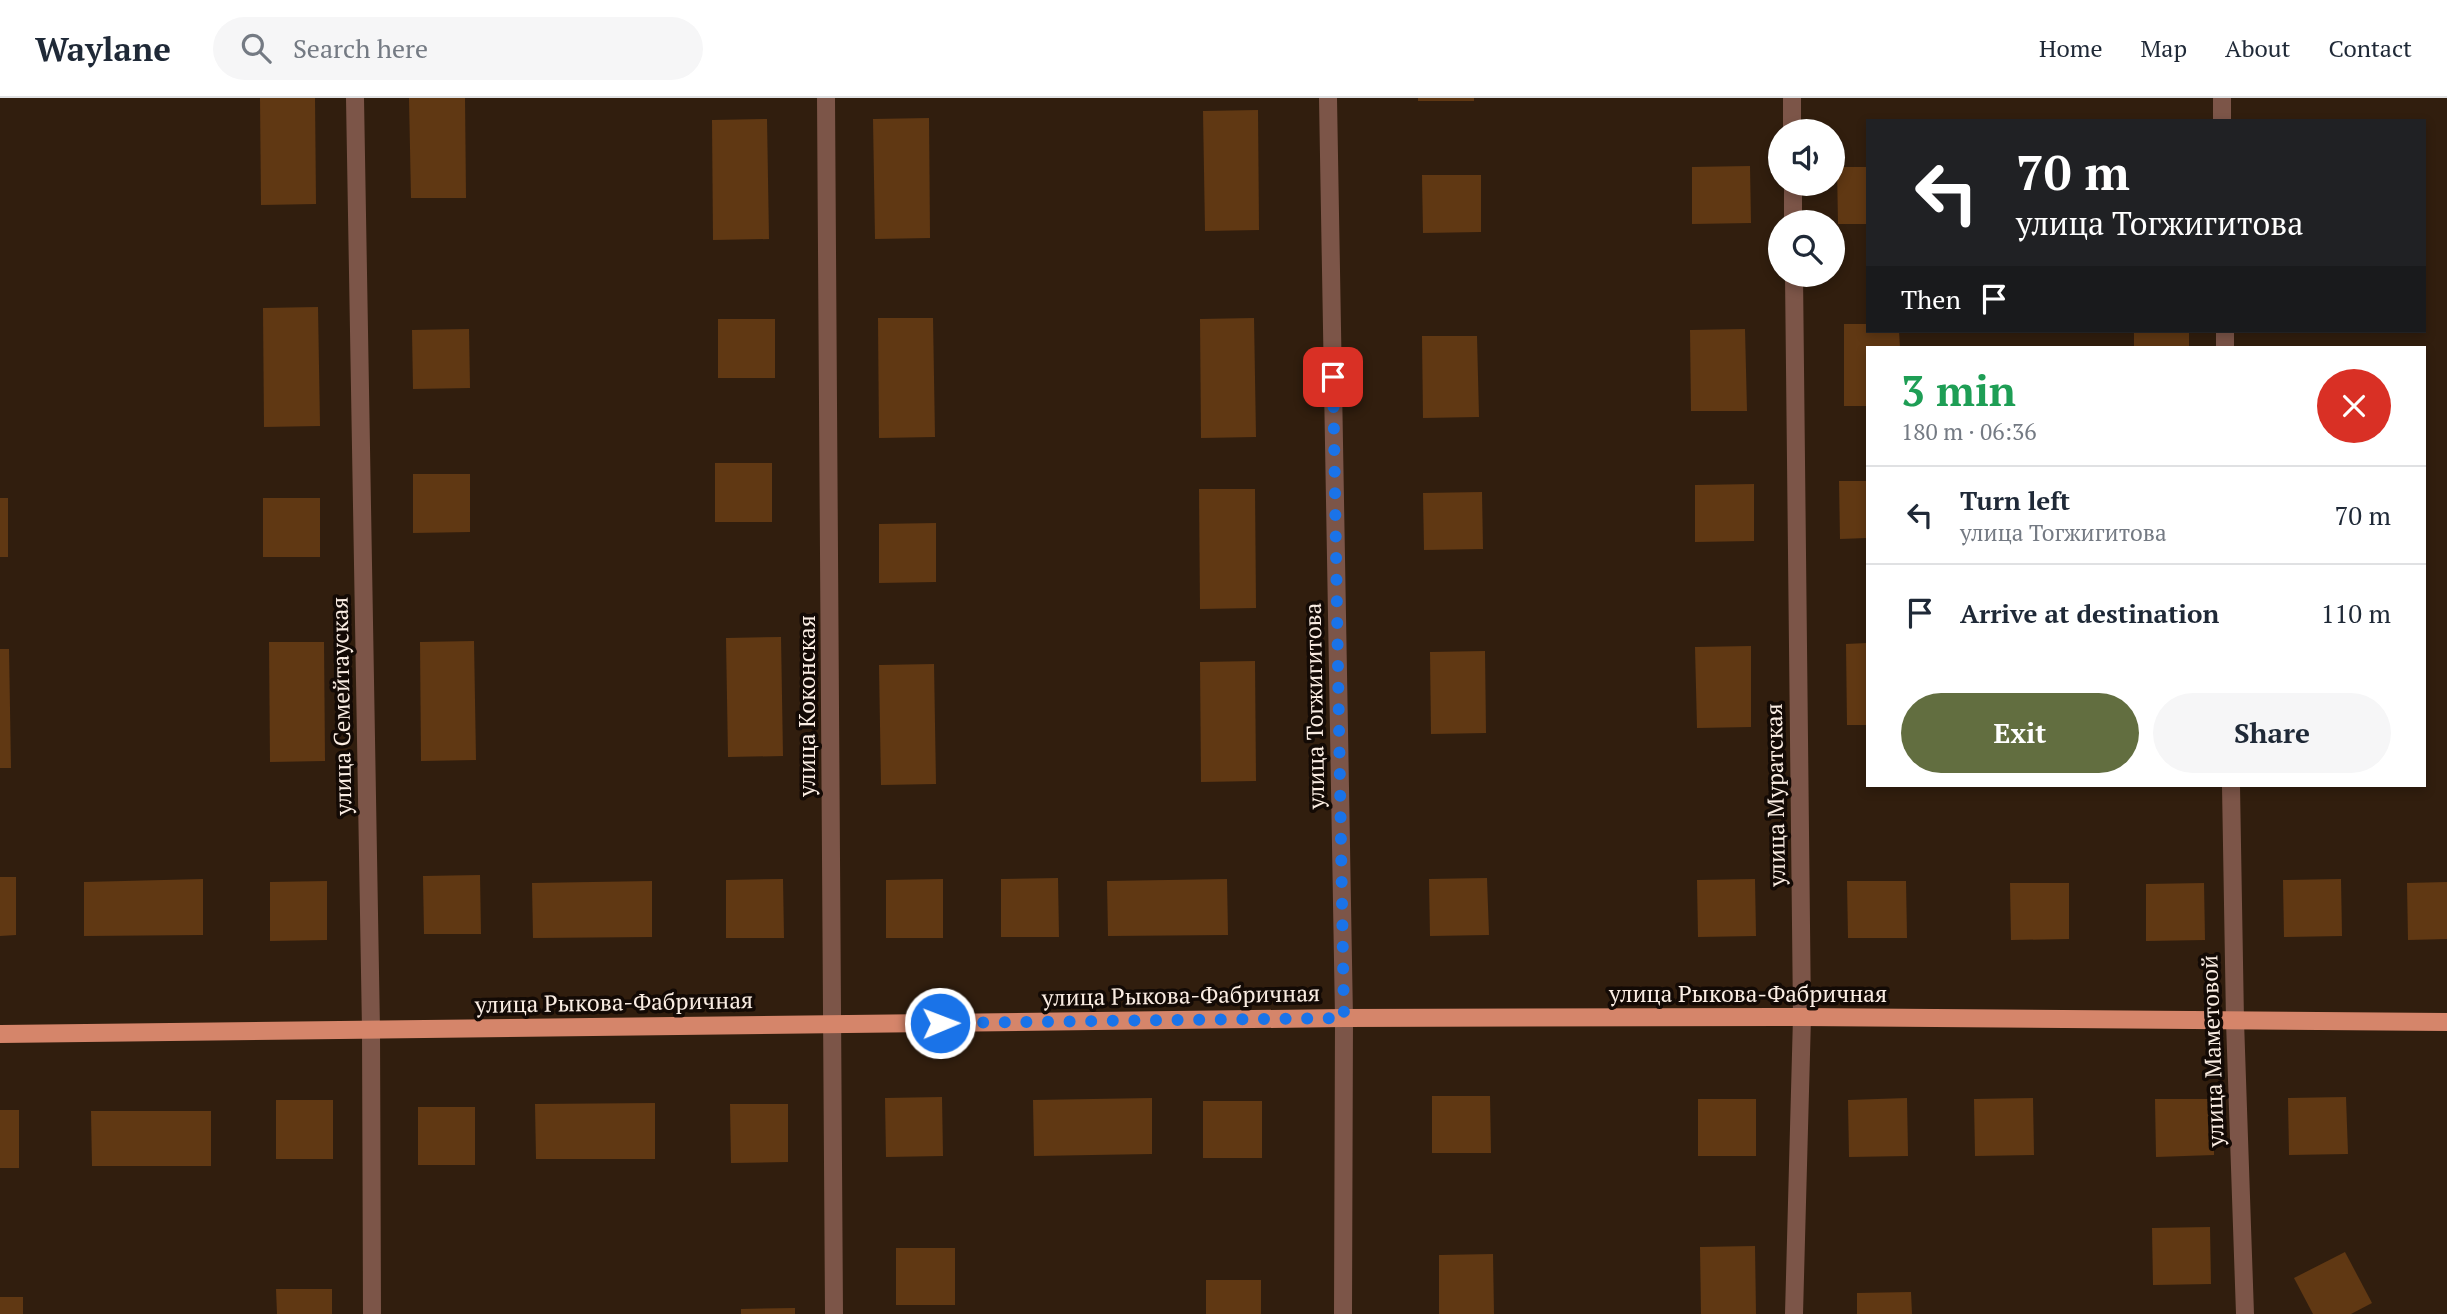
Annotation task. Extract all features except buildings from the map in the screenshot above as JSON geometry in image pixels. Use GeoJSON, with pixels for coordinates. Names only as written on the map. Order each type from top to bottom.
{"type":"FeatureCollection","features":[{"type":"Feature","properties":{"kind":"main road","name":"улица Рыкова-Фабричная"},"geometry":{"type":"LineString","coordinates":[[0,1034],[1344,1018],[1802,1017],[2447,1022]]}},
{"type":"Feature","properties":{"kind":"street","name":"улица Семейтауская"},"geometry":{"type":"LineString","coordinates":[[355,98],[371,1030],[372,1314]]}},
{"type":"Feature","properties":{"kind":"street","name":"улица Коконская"},"geometry":{"type":"LineString","coordinates":[[826,98],[834,1314]]}},
{"type":"Feature","properties":{"kind":"street","name":"улица Тогжигитова"},"geometry":{"type":"LineString","coordinates":[[1328,98],[1344,1018],[1343,1314]]}},
{"type":"Feature","properties":{"kind":"street"},"geometry":{"type":"LineString","coordinates":[[1792,98],[1792,119]]}},
{"type":"Feature","properties":{"kind":"street"},"geometry":{"type":"LineString","coordinates":[[2222,98],[2222,119]]}},
{"type":"Feature","properties":{"kind":"street","name":"улица Муратская"},"geometry":{"type":"LineString","coordinates":[[1794,287],[1802,1017],[1794,1314]]}},
{"type":"Feature","properties":{"kind":"street","name":"улица Маметовой"},"geometry":{"type":"LineString","coordinates":[[2231,787],[2235,1021],[2245,1314]]}},
{"type":"Feature","properties":{"kind":"route"},"geometry":{"type":"LineString","coordinates":[[940,1023],[1344,1018],[1333,377]]}}]}
